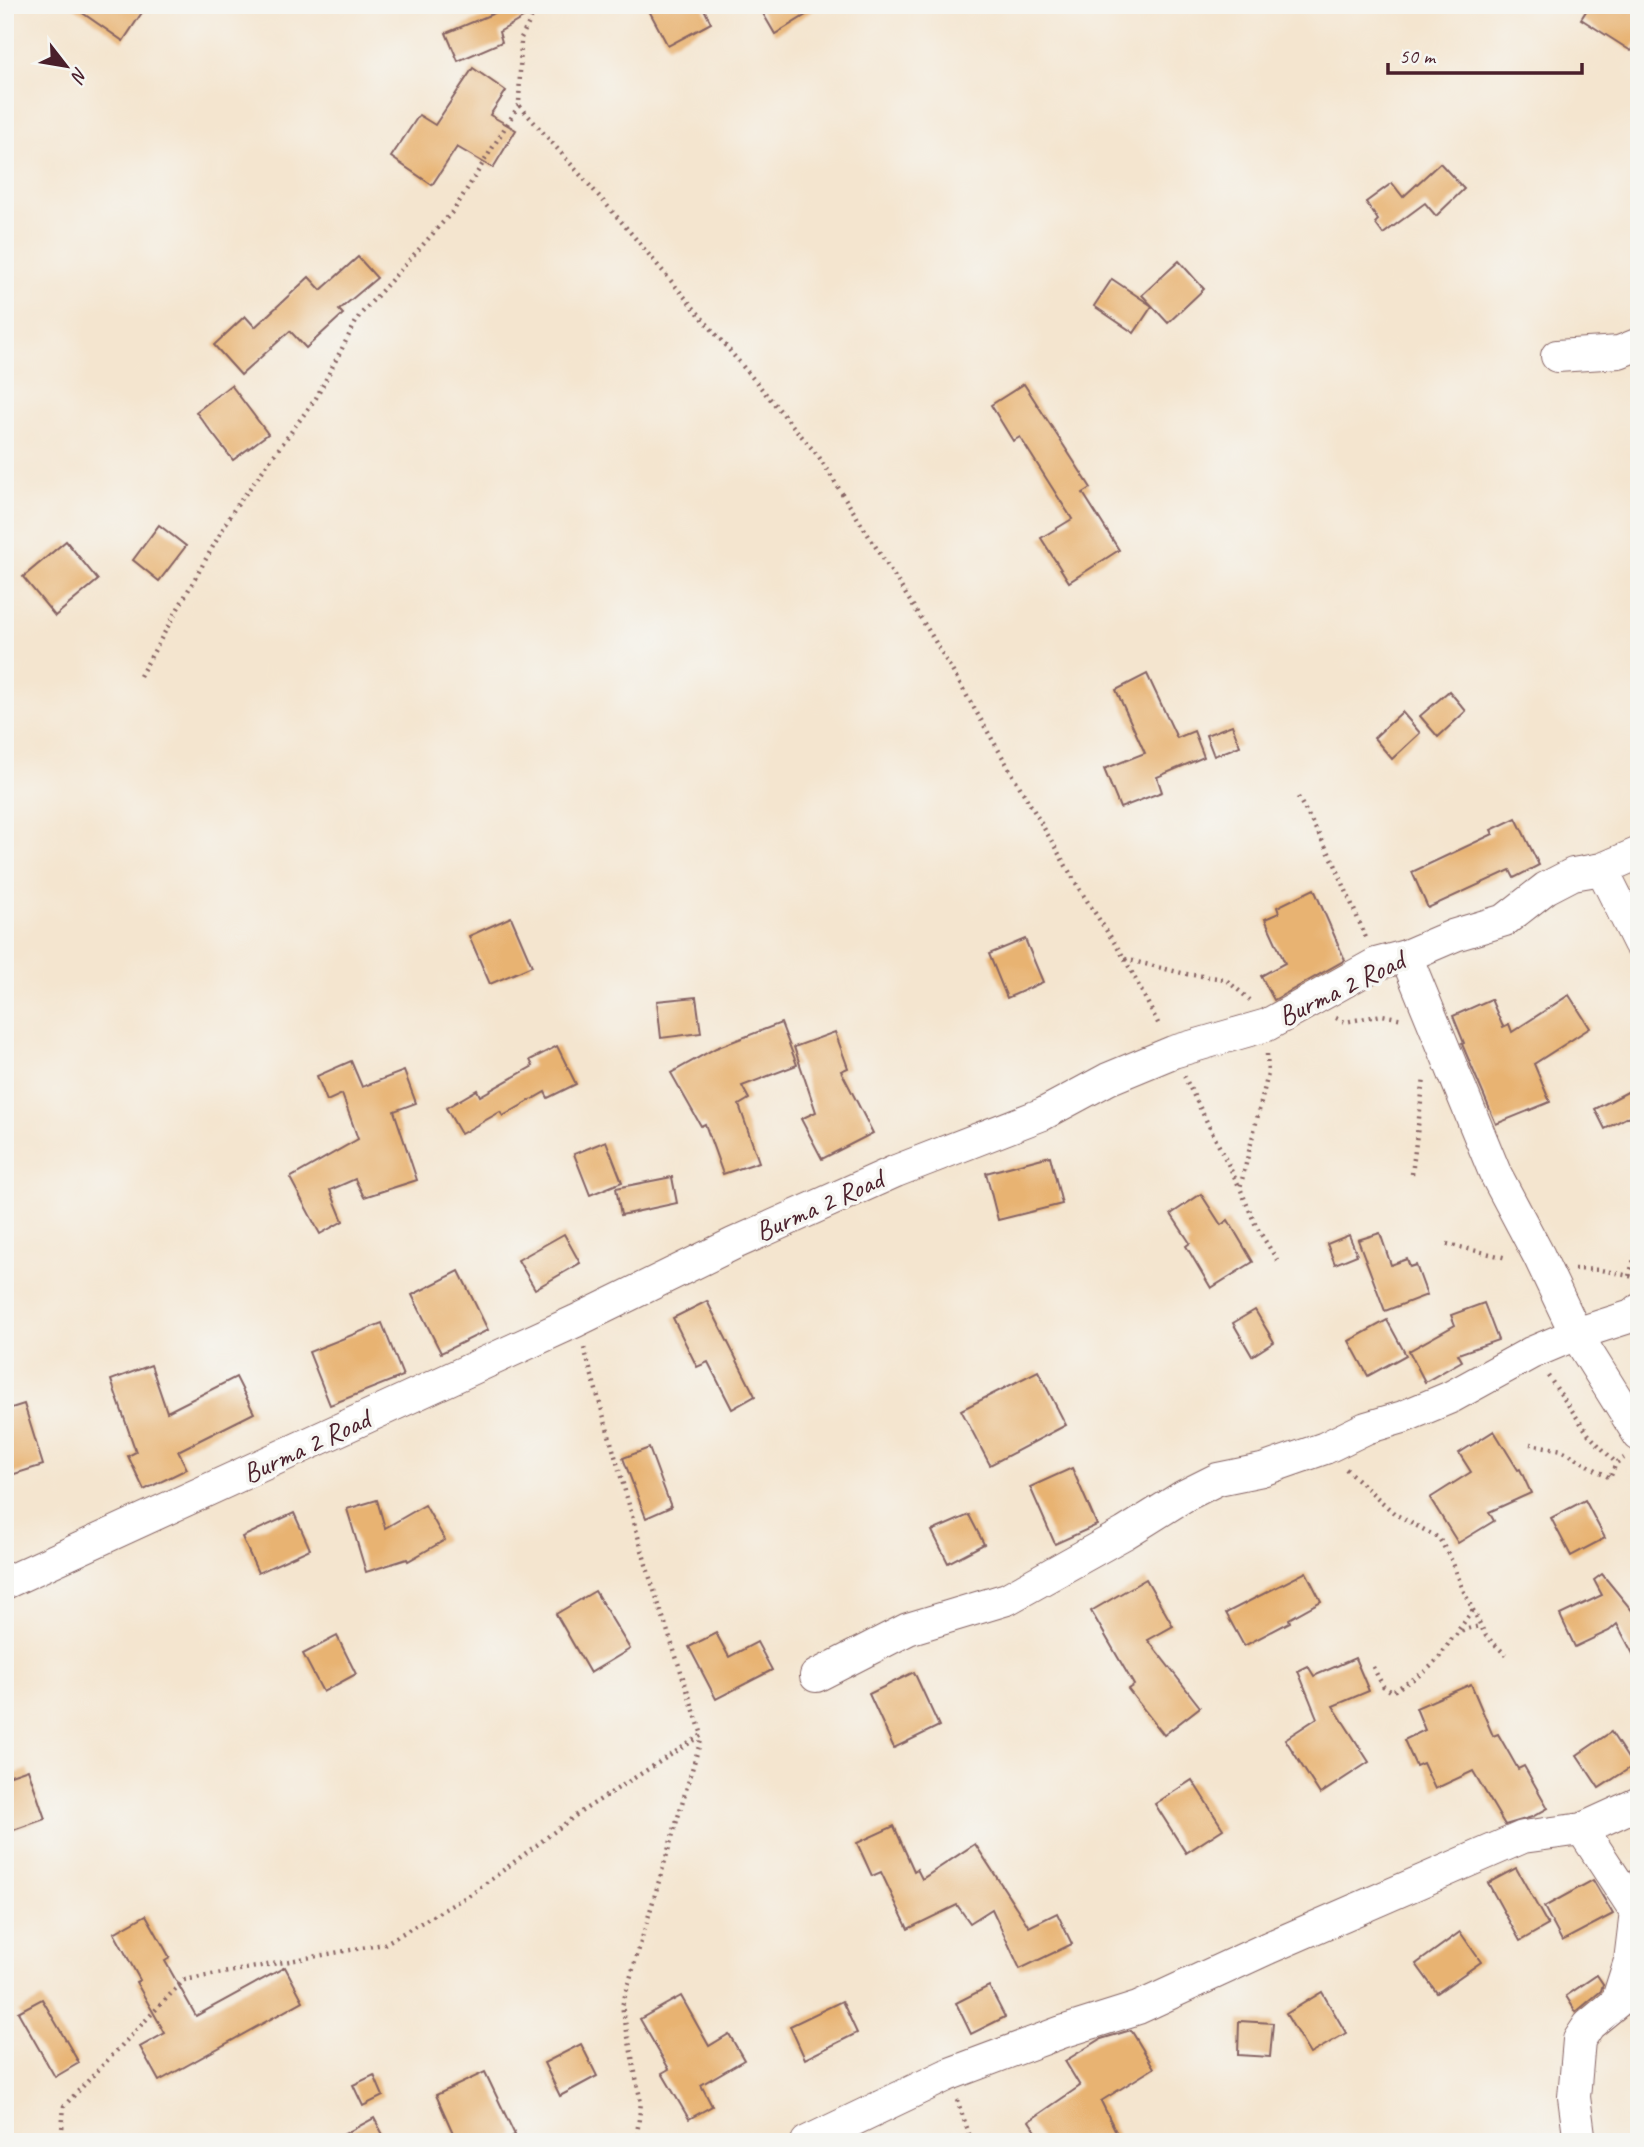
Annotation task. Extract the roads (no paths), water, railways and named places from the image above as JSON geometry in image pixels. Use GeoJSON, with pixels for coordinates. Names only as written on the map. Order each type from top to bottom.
{"type":"FeatureCollection","features":[{"type":"Feature","properties":{"kind":"street"},"geometry":{"type":"LineString","coordinates":[[1557,356],[1619,352],[1639,344]]}},
{"type":"Feature","properties":{"kind":"street","name":"Burma 2 Road"},"geometry":{"type":"LineString","coordinates":[[5,1583],[576,1321],[733,1244],[896,1171],[1043,1114],[1108,1079],[1173,1052],[1273,1021],[1391,960],[1455,935],[1505,920],[1546,888],[1573,874],[1602,869],[1639,853]]}},
{"type":"Feature","properties":{"kind":"street"},"geometry":{"type":"LineString","coordinates":[[1602,869],[1639,943]]}},
{"type":"Feature","properties":{"kind":"street"},"geometry":{"type":"LineString","coordinates":[[1391,960],[1441,1042],[1495,1172],[1576,1334],[1635,1429]]}},
{"type":"Feature","properties":{"kind":"street"},"geometry":{"type":"LineString","coordinates":[[816,1676],[908,1629],[1007,1599],[1218,1479],[1262,1470],[1325,1448],[1366,1428],[1403,1417],[1451,1397],[1531,1353],[1635,1313]]}},
{"type":"Feature","properties":{"kind":"street"},"geometry":{"type":"LineString","coordinates":[[807,2142],[947,2075],[1062,2032],[1138,2008],[1523,1837],[1582,1829],[1639,1803]]}},
{"type":"Feature","properties":{"kind":"street"},"geometry":{"type":"LineString","coordinates":[[1575,2136],[1574,2097],[1579,2040],[1589,2025],[1617,2002],[1630,1961],[1637,1914],[1582,1829]]}}]}
